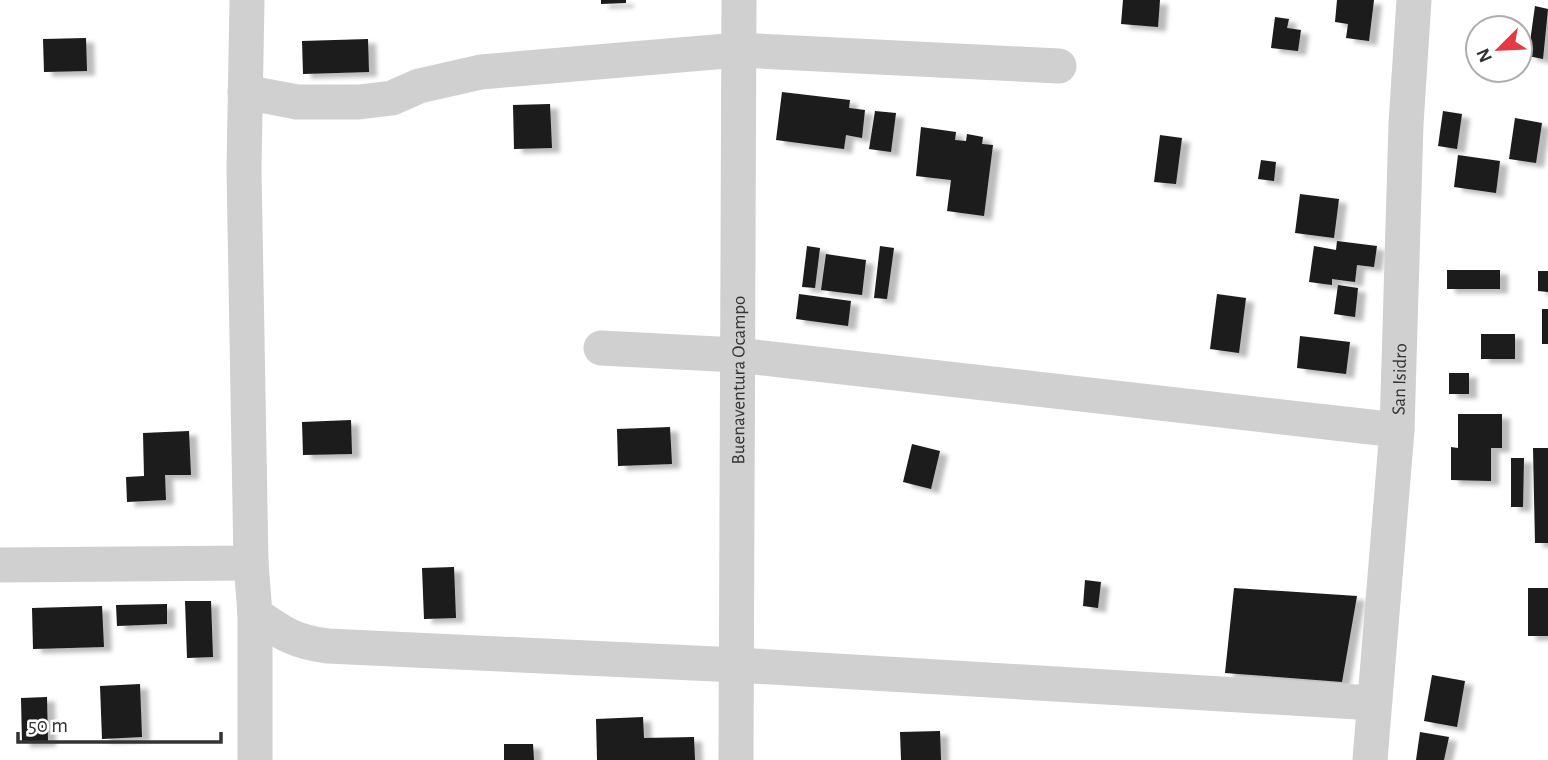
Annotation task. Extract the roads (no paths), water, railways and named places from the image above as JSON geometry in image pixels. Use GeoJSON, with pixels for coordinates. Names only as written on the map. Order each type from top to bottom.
{"type":"FeatureCollection","features":[{"type":"Feature","properties":{"kind":"street"},"geometry":{"type":"LineString","coordinates":[[247,0],[244,92],[251,562],[255,614],[255,760]]}},
{"type":"Feature","properties":{"kind":"street","name":"Buenaventura Ocampo"},"geometry":{"type":"LineString","coordinates":[[736,760],[739,0]]}},
{"type":"Feature","properties":{"kind":"street","name":"San Isidro"},"geometry":{"type":"LineString","coordinates":[[1370,760],[1397,430],[1406,124],[1414,0]]}},
{"type":"Feature","properties":{"kind":"street"},"geometry":{"type":"LineString","coordinates":[[244,92],[297,102],[359,102],[392,98],[419,86],[481,72],[738,50],[1059,66]]}},
{"type":"Feature","properties":{"kind":"street"},"geometry":{"type":"LineString","coordinates":[[601,348],[737,355],[1397,430]]}},
{"type":"Feature","properties":{"kind":"street"},"geometry":{"type":"LineString","coordinates":[[0,565],[251,562]]}},
{"type":"Feature","properties":{"kind":"street"},"geometry":{"type":"LineString","coordinates":[[255,614],[288,636],[304,643],[328,646],[737,665],[1374,703]]}}]}
